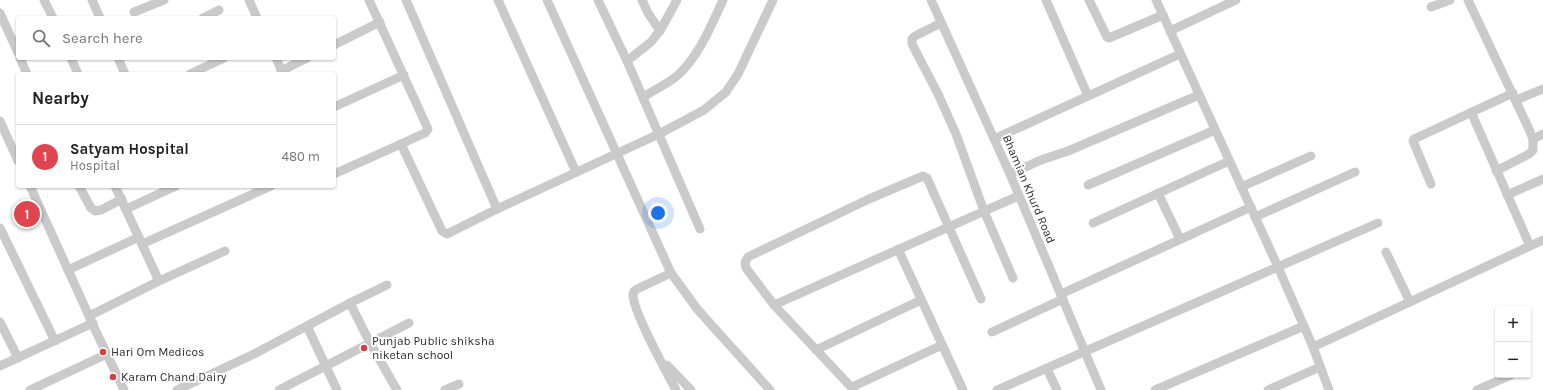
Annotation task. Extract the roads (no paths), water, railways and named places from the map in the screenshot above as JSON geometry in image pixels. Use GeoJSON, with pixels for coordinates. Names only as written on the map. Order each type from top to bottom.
{"type":"FeatureCollection","features":[{"type":"Feature","properties":{"kind":"street"},"geometry":{"type":"LineString","coordinates":[[44,0],[52,16]]}},
{"type":"Feature","properties":{"kind":"street"},"geometry":{"type":"LineString","coordinates":[[92,0],[99,16]]}},
{"type":"Feature","properties":{"kind":"street"},"geometry":{"type":"LineString","coordinates":[[134,12],[164,0]]}},
{"type":"Feature","properties":{"kind":"street"},"geometry":{"type":"LineString","coordinates":[[249,0],[256,16]]}},
{"type":"Feature","properties":{"kind":"street"},"geometry":{"type":"LineString","coordinates":[[336,173],[424,133],[428,129],[369,0]]}},
{"type":"Feature","properties":{"kind":"street"},"geometry":{"type":"LineString","coordinates":[[406,0],[497,209]]}},
{"type":"Feature","properties":{"kind":"street"},"geometry":{"type":"LineString","coordinates":[[498,0],[576,172]]}},
{"type":"Feature","properties":{"kind":"street"},"geometry":{"type":"LineString","coordinates":[[547,0],[671,273],[698,310],[770,390]]}},
{"type":"Feature","properties":{"kind":"street"},"geometry":{"type":"LineString","coordinates":[[598,0],[627,61],[700,229]]}},
{"type":"Feature","properties":{"kind":"street"},"geometry":{"type":"LineString","coordinates":[[642,0],[648,13],[660,31]]}},
{"type":"Feature","properties":{"kind":"street"},"geometry":{"type":"LineString","coordinates":[[627,61],[651,42],[660,31],[677,0]]}},
{"type":"Feature","properties":{"kind":"street"},"geometry":{"type":"LineString","coordinates":[[643,97],[673,79],[687,66],[709,29],[723,0]]}},
{"type":"Feature","properties":{"kind":"street"},"geometry":{"type":"LineString","coordinates":[[401,144],[443,233],[447,234],[576,172],[618,154],[704,110],[726,92],[738,74],[773,0]]}},
{"type":"Feature","properties":{"kind":"street","name":"Bhamian Khurd Road"},"geometry":{"type":"LineString","coordinates":[[931,0],[1010,174],[1101,390]]}},
{"type":"Feature","properties":{"kind":"street"},"geometry":{"type":"LineString","coordinates":[[1046,0],[1088,96]]}},
{"type":"Feature","properties":{"kind":"street"},"geometry":{"type":"LineString","coordinates":[[1156,0],[1278,267],[1313,347],[1329,390]]}},
{"type":"Feature","properties":{"kind":"street"},"geometry":{"type":"LineString","coordinates":[[1170,31],[1236,0]]}},
{"type":"Feature","properties":{"kind":"street"},"geometry":{"type":"LineString","coordinates":[[1431,7],[1450,0]]}},
{"type":"Feature","properties":{"kind":"street"},"geometry":{"type":"LineString","coordinates":[[1468,0],[1515,97],[1533,139],[1533,150],[1529,154],[1496,171]]}},
{"type":"Feature","properties":{"kind":"street"},"geometry":{"type":"LineString","coordinates":[[1093,1],[1107,37],[1109,38],[1163,15]]}},
{"type":"Feature","properties":{"kind":"street"},"geometry":{"type":"LineString","coordinates":[[206,16],[219,10]]}},
{"type":"Feature","properties":{"kind":"street"},"geometry":{"type":"LineString","coordinates":[[0,13],[16,49]]}},
{"type":"Feature","properties":{"kind":"street"},"geometry":{"type":"LineString","coordinates":[[336,44],[380,22]]}},
{"type":"Feature","properties":{"kind":"street"},"geometry":{"type":"LineString","coordinates":[[941,23],[914,36],[911,42],[956,134],[984,211],[1013,278]]}},
{"type":"Feature","properties":{"kind":"street"},"geometry":{"type":"LineString","coordinates":[[994,139],[1180,54]]}},
{"type":"Feature","properties":{"kind":"street"},"geometry":{"type":"LineString","coordinates":[[21,60],[26,72]]}},
{"type":"Feature","properties":{"kind":"street"},"geometry":{"type":"LineString","coordinates":[[72,60],[77,72]]}},
{"type":"Feature","properties":{"kind":"street"},"geometry":{"type":"LineString","coordinates":[[120,60],[124,72]]}},
{"type":"Feature","properties":{"kind":"street"},"geometry":{"type":"LineString","coordinates":[[194,72],[220,60]]}},
{"type":"Feature","properties":{"kind":"street"},"geometry":{"type":"LineString","coordinates":[[277,60],[282,72],[303,60]]}},
{"type":"Feature","properties":{"kind":"street"},"geometry":{"type":"LineString","coordinates":[[336,107],[404,75]]}},
{"type":"Feature","properties":{"kind":"street"},"geometry":{"type":"LineString","coordinates":[[1431,184],[1413,141],[1414,138],[1471,112],[1543,89]]}},
{"type":"Feature","properties":{"kind":"street"},"geometry":{"type":"LineString","coordinates":[[1010,174],[1041,160],[1068,152],[1199,95]]}},
{"type":"Feature","properties":{"kind":"street"},"geometry":{"type":"LineString","coordinates":[[1471,112],[1530,246]]}},
{"type":"Feature","properties":{"kind":"street"},"geometry":{"type":"LineString","coordinates":[[1,123],[16,156]]}},
{"type":"Feature","properties":{"kind":"street"},"geometry":{"type":"LineString","coordinates":[[1088,185],[1215,130]]}},
{"type":"Feature","properties":{"kind":"street"},"geometry":{"type":"LineString","coordinates":[[1533,139],[1543,134]]}},
{"type":"Feature","properties":{"kind":"street"},"geometry":{"type":"LineString","coordinates":[[1241,186],[1311,156]]}},
{"type":"Feature","properties":{"kind":"street"},"geometry":{"type":"LineString","coordinates":[[1093,223],[1229,161]]}},
{"type":"Feature","properties":{"kind":"street"},"geometry":{"type":"LineString","coordinates":[[1255,217],[1355,172]]}},
{"type":"Feature","properties":{"kind":"street"},"geometry":{"type":"LineString","coordinates":[[942,345],[853,388],[774,305],[746,268],[744,262],[746,258],[869,198],[923,176],[927,178],[981,299]]}},
{"type":"Feature","properties":{"kind":"street"},"geometry":{"type":"LineString","coordinates":[[1507,195],[1543,179]]}},
{"type":"Feature","properties":{"kind":"street"},"geometry":{"type":"LineString","coordinates":[[31,188],[124,390]]}},
{"type":"Feature","properties":{"kind":"street"},"geometry":{"type":"LineString","coordinates":[[81,188],[91,208],[95,211],[101,210],[122,199]]}},
{"type":"Feature","properties":{"kind":"street"},"geometry":{"type":"LineString","coordinates":[[117,188],[159,281]]}},
{"type":"Feature","properties":{"kind":"street"},"geometry":{"type":"LineString","coordinates":[[126,209],[172,188]]}},
{"type":"Feature","properties":{"kind":"street"},"geometry":{"type":"LineString","coordinates":[[68,270],[266,188]]}},
{"type":"Feature","properties":{"kind":"street"},"geometry":{"type":"LineString","coordinates":[[1158,193],[1180,239]]}},
{"type":"Feature","properties":{"kind":"street"},"geometry":{"type":"LineString","coordinates":[[774,305],[1018,196]]}},
{"type":"Feature","properties":{"kind":"street"},"geometry":{"type":"LineString","coordinates":[[992,332],[1180,239],[1251,207]]}},
{"type":"Feature","properties":{"kind":"street"},"geometry":{"type":"LineString","coordinates":[[997,390],[1014,387],[1047,369],[1378,223]]}},
{"type":"Feature","properties":{"kind":"street"},"geometry":{"type":"LineString","coordinates":[[0,228],[55,341]]}},
{"type":"Feature","properties":{"kind":"street"},"geometry":{"type":"LineString","coordinates":[[1313,347],[1543,240]]}},
{"type":"Feature","properties":{"kind":"street"},"geometry":{"type":"LineString","coordinates":[[898,249],[920,300],[942,345],[960,389]]}},
{"type":"Feature","properties":{"kind":"street"},"geometry":{"type":"LineString","coordinates":[[0,366],[55,341],[159,281],[225,251]]}},
{"type":"Feature","properties":{"kind":"street"},"geometry":{"type":"LineString","coordinates":[[1386,252],[1410,302]]}},
{"type":"Feature","properties":{"kind":"street"},"geometry":{"type":"LineString","coordinates":[[671,273],[634,291],[633,295],[639,316],[676,390]]}},
{"type":"Feature","properties":{"kind":"street"},"geometry":{"type":"LineString","coordinates":[[177,390],[254,354],[387,285]]}},
{"type":"Feature","properties":{"kind":"street"},"geometry":{"type":"LineString","coordinates":[[816,350],[920,300]]}},
{"type":"Feature","properties":{"kind":"street"},"geometry":{"type":"LineString","coordinates":[[350,303],[370,343],[397,390]]}},
{"type":"Feature","properties":{"kind":"street"},"geometry":{"type":"LineString","coordinates":[[0,322],[18,358]]}},
{"type":"Feature","properties":{"kind":"street"},"geometry":{"type":"LineString","coordinates":[[279,390],[409,323]]}},
{"type":"Feature","properties":{"kind":"street"},"geometry":{"type":"LineString","coordinates":[[307,326],[338,390]]}},
{"type":"Feature","properties":{"kind":"street"},"geometry":{"type":"LineString","coordinates":[[1155,390],[1304,326]]}},
{"type":"Feature","properties":{"kind":"street"},"geometry":{"type":"LineString","coordinates":[[30,390],[107,354]]}},
{"type":"Feature","properties":{"kind":"street"},"geometry":{"type":"LineString","coordinates":[[660,359],[691,390]]}},
{"type":"Feature","properties":{"kind":"street"},"geometry":{"type":"LineString","coordinates":[[1268,390],[1320,366]]}},
{"type":"Feature","properties":{"kind":"street"},"geometry":{"type":"LineString","coordinates":[[1047,369],[1057,390]]}},
{"type":"Feature","properties":{"kind":"street"},"geometry":{"type":"LineString","coordinates":[[1477,390],[1504,378]]}},
{"type":"Feature","properties":{"kind":"street"},"geometry":{"type":"LineString","coordinates":[[445,390],[459,384]]}},
{"type":"Feature","properties":{"kind":"place","name":"Satyam Hospital"},"geometry":{"type":"Point","coordinates":[27,214]}},
{"type":"Feature","properties":{"kind":"place","name":"Punjab Public shiksha niketan school"},"geometry":{"type":"Point","coordinates":[364,348]}},
{"type":"Feature","properties":{"kind":"place","name":"Hari Om Medicos"},"geometry":{"type":"Point","coordinates":[103,352]}},
{"type":"Feature","properties":{"kind":"place","name":"Karam Chand Dairy"},"geometry":{"type":"Point","coordinates":[113,377]}}]}
